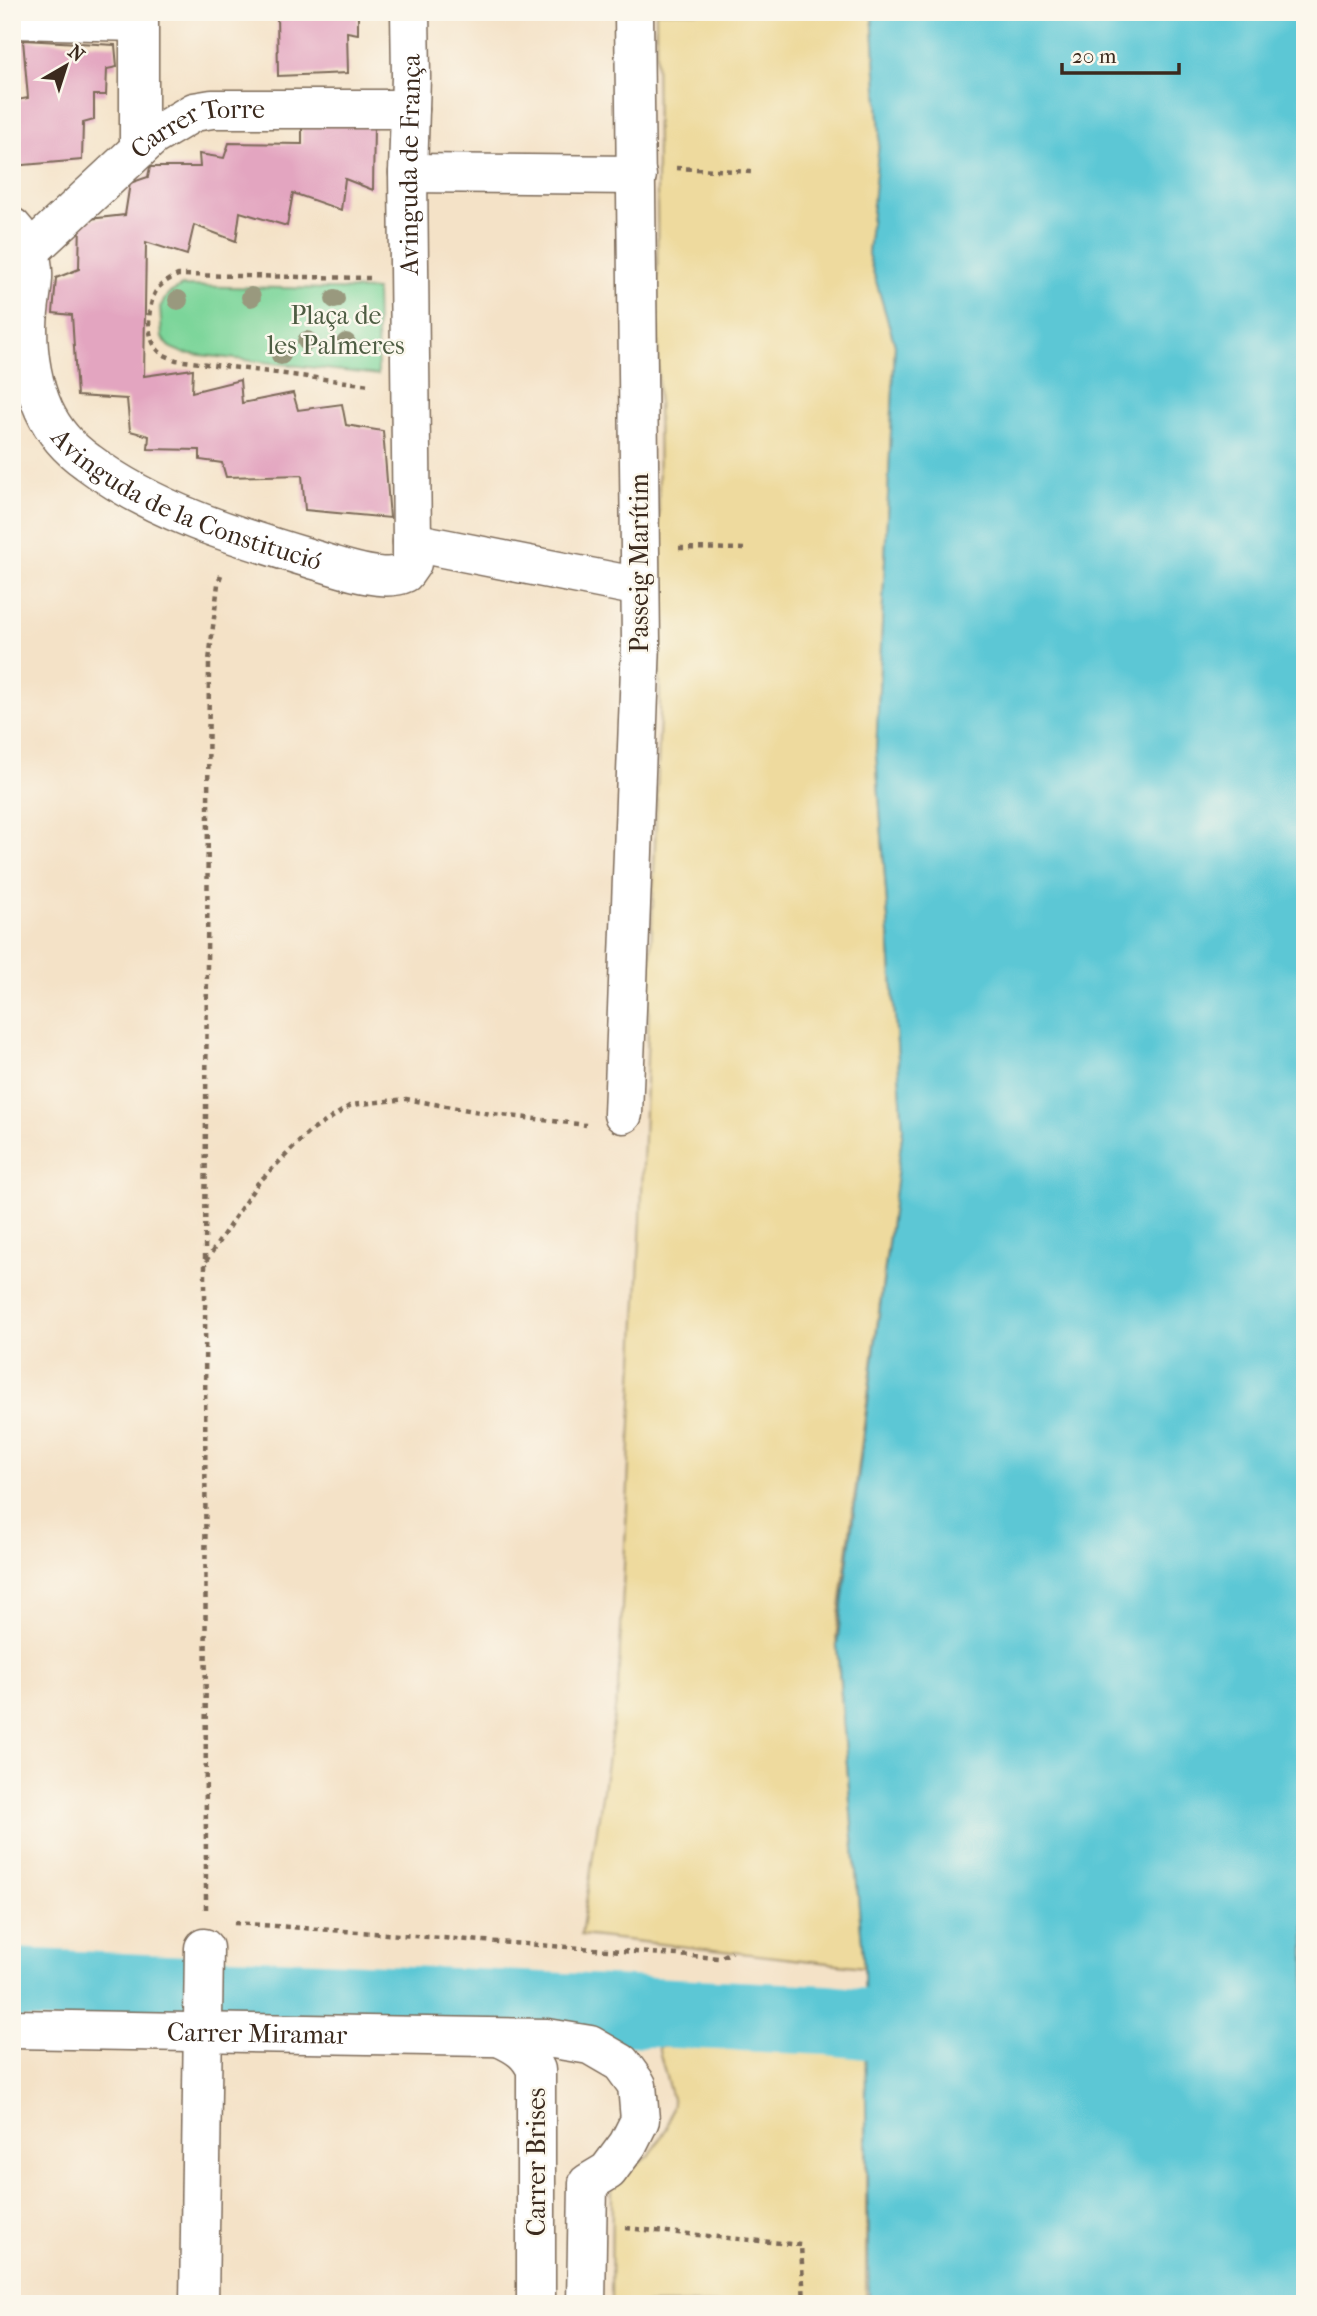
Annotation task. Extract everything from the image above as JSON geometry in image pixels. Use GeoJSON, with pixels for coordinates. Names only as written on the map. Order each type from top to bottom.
{"type":"FeatureCollection","features":[{"type":"Feature","properties":{"kind":"street","name":"Avinguda de França"},"geometry":{"type":"LineString","coordinates":[[410,12],[410,556]]}},
{"type":"Feature","properties":{"kind":"street","name":"Passeig Marítim"},"geometry":{"type":"LineString","coordinates":[[623,1114],[640,656],[634,12]]}},
{"type":"Feature","properties":{"kind":"street"},"geometry":{"type":"LineString","coordinates":[[12,19],[139,17],[139,149]]}},
{"type":"Feature","properties":{"kind":"street","name":"Carrer Torre"},"geometry":{"type":"LineString","coordinates":[[21,239],[139,149],[194,112],[212,109],[410,109]]}},
{"type":"Feature","properties":{"kind":"street"},"geometry":{"type":"LineString","coordinates":[[408,173],[637,170]]}},
{"type":"Feature","properties":{"kind":"street","name":"Avinguda de la Constitució"},"geometry":{"type":"LineString","coordinates":[[21,239],[34,271],[28,326],[30,365],[36,390],[54,429],[69,447],[113,480],[204,523],[349,570],[401,575],[410,556],[640,587]]}},
{"type":"Feature","properties":{"kind":"street"},"geometry":{"type":"LineString","coordinates":[[199,2304],[205,1935]]}},
{"type":"Feature","properties":{"kind":"street","name":"Carrer Miramar"},"geometry":{"type":"LineString","coordinates":[[12,2028],[501,2038]]}},
{"type":"Feature","properties":{"kind":"street"},"geometry":{"type":"LineString","coordinates":[[501,2038],[547,2038],[590,2045],[621,2063],[636,2085],[639,2120],[628,2144],[608,2171],[588,2183],[586,2304]]}},
{"type":"Feature","properties":{"kind":"street","name":"Carrer Brises"},"geometry":{"type":"LineString","coordinates":[[501,2038],[522,2049],[532,2060],[536,2070],[536,2304]]}},
{"type":"Feature","properties":{"kind":"path"},"geometry":{"type":"LineString","coordinates":[[637,170],[753,172]]}},
{"type":"Feature","properties":{"kind":"path"},"geometry":{"type":"LineString","coordinates":[[410,279],[178,275],[157,289],[150,306],[150,338],[160,353],[176,360],[411,390]]}},
{"type":"Feature","properties":{"kind":"path"},"geometry":{"type":"LineString","coordinates":[[235,534],[218,584],[209,662],[205,1261],[205,1935],[719,1958],[732,1952]]}},
{"type":"Feature","properties":{"kind":"path"},"geometry":{"type":"LineString","coordinates":[[639,547],[748,549]]}},
{"type":"Feature","properties":{"kind":"path"},"geometry":{"type":"LineString","coordinates":[[205,1261],[257,1184],[308,1133],[351,1105],[406,1098],[485,1114],[608,1127],[623,1114]]}},
{"type":"Feature","properties":{"kind":"path"},"geometry":{"type":"LineString","coordinates":[[587,2225],[801,2245],[804,2304]]}},
{"type":"Feature","properties":{"kind":"green space","name":"Plaça de les Palmeres"},"geometry":{"type":"Polygon","coordinates":[[[182,286],[376,290],[378,375],[183,353],[171,348],[162,338],[160,307],[168,294],[182,286]]]}},
{"type":"Feature","properties":{"kind":"sand"},"geometry":{"type":"Polygon","coordinates":[[[656,12],[872,12],[880,133],[868,254],[895,345],[876,753],[903,1128],[836,1637],[864,1967],[581,1935],[618,1690],[641,1217],[660,713],[656,12]]]}},
{"type":"Feature","properties":{"kind":"sand"},"geometry":{"type":"Polygon","coordinates":[[[658,2047],[866,2047],[866,2304],[611,2304],[612,2182],[649,2156],[667,2128],[673,2103],[658,2047]]]}},
{"type":"Feature","properties":{"kind":"water"},"geometry":{"type":"Polygon","coordinates":[[[872,12],[1305,12],[1305,2304],[869,2304],[864,1967],[837,1645],[903,1128],[876,753],[895,345],[868,254],[880,133],[872,12]]]}},
{"type":"Feature","properties":{"kind":"building"},"geometry":{"type":"Polygon","coordinates":[[[277,12],[358,12],[358,34],[347,32],[348,73],[278,76],[277,12]]]}},
{"type":"Feature","properties":{"kind":"building"},"geometry":{"type":"Polygon","coordinates":[[[23,40],[115,45],[117,67],[107,69],[106,95],[94,95],[94,120],[83,123],[82,160],[12,166],[12,101],[28,98],[23,40]]]}},
{"type":"Feature","properties":{"kind":"building"},"geometry":{"type":"Polygon","coordinates":[[[302,121],[374,125],[373,190],[345,179],[341,210],[293,193],[287,226],[240,212],[236,241],[194,225],[187,255],[146,242],[144,376],[193,369],[192,392],[240,380],[242,403],[293,393],[298,410],[342,404],[346,425],[383,431],[390,518],[305,510],[302,475],[226,477],[222,463],[200,460],[200,450],[148,449],[149,436],[130,431],[127,399],[77,396],[72,315],[53,313],[56,278],[79,269],[80,220],[125,215],[130,183],[148,177],[150,167],[200,167],[199,154],[224,158],[229,143],[302,144],[302,121]]]}},
{"type":"Feature","properties":{"kind":"waterway"},"geometry":{"type":"LineString","coordinates":[[12,1983],[827,2020],[865,2024]]}}]}
